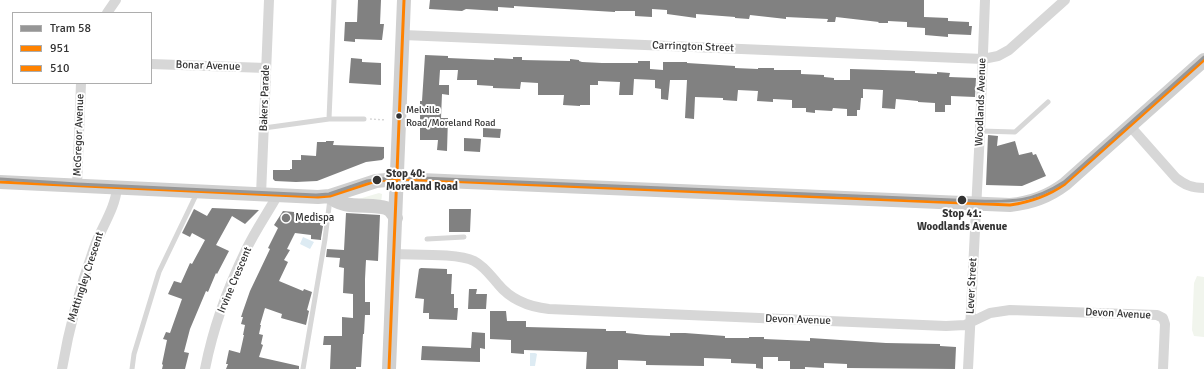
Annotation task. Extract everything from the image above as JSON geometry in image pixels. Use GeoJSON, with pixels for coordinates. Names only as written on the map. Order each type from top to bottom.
{"type":"FeatureCollection","features":[{"type":"Feature","properties":{"kind":"main road"},"geometry":{"type":"LineString","coordinates":[[389,369],[404,0]]}},
{"type":"Feature","properties":{"kind":"main road"},"geometry":{"type":"LineString","coordinates":[[0,182],[318,197],[330,196],[376,181],[397,179],[1010,205],[1034,201],[1045,197],[1065,184],[1204,60]]}},
{"type":"Feature","properties":{"kind":"main road"},"geometry":{"type":"LineString","coordinates":[[330,196],[332,199],[350,206],[386,208],[390,210],[396,218]]}},
{"type":"Feature","properties":{"kind":"street"},"geometry":{"type":"LineString","coordinates":[[108,12],[116,0]]}},
{"type":"Feature","properties":{"kind":"street","name":"Bakers Parade"},"geometry":{"type":"LineString","coordinates":[[262,195],[269,0]]}},
{"type":"Feature","properties":{"kind":"street","name":"Woodlands Avenue"},"geometry":{"type":"LineString","coordinates":[[976,203],[985,0]]}},
{"type":"Feature","properties":{"kind":"street","name":"Carrington Street"},"geometry":{"type":"LineString","coordinates":[[403,35],[983,59],[998,56],[1009,50],[1065,0]]}},
{"type":"Feature","properties":{"kind":"street","name":"Bonar Avenue"},"geometry":{"type":"LineString","coordinates":[[152,64],[266,68]]}},
{"type":"Feature","properties":{"kind":"street","name":"McGregor Avenue"},"geometry":{"type":"LineString","coordinates":[[77,186],[81,84]]}},
{"type":"Feature","properties":{"kind":"street"},"geometry":{"type":"LineString","coordinates":[[1130,126],[1183,184],[1192,188],[1204,188]]}},
{"type":"Feature","properties":{"kind":"street","name":"Mattingley Crescent"},"geometry":{"type":"LineString","coordinates":[[62,369],[72,318],[86,269],[95,244],[115,200],[117,188]]}},
{"type":"Feature","properties":{"kind":"street","name":"Irvine Crescent"},"geometry":{"type":"LineString","coordinates":[[205,369],[216,326],[235,276],[246,250],[277,196]]}},
{"type":"Feature","properties":{"kind":"street","name":"Lever Street"},"geometry":{"type":"LineString","coordinates":[[968,369],[976,203]]}},
{"type":"Feature","properties":{"kind":"street","name":"Devon Avenue"},"geometry":{"type":"LineString","coordinates":[[394,254],[458,257],[472,261],[487,271],[501,288],[513,297],[532,306],[549,309],[946,326],[965,325],[994,312],[1018,309],[1157,316],[1164,318],[1165,324],[1163,369]]}},
{"type":"Feature","properties":{"kind":"lane"},"geometry":{"type":"LineString","coordinates":[[329,119],[334,0]]}},
{"type":"Feature","properties":{"kind":"lane"},"geometry":{"type":"LineString","coordinates":[[980,131],[1015,132],[1048,102]]}},
{"type":"Feature","properties":{"kind":"lane"},"geometry":{"type":"LineString","coordinates":[[264,128],[329,119],[364,119]]}},
{"type":"Feature","properties":{"kind":"lane"},"geometry":{"type":"LineString","coordinates":[[132,369],[134,354],[159,272],[198,192]]}},
{"type":"Feature","properties":{"kind":"lane"},"geometry":{"type":"LineString","coordinates":[[303,369],[325,239],[330,196]]}},
{"type":"Feature","properties":{"kind":"lane"},"geometry":{"type":"LineString","coordinates":[[427,239],[464,238]]}},
{"type":"Feature","properties":{"kind":"path"},"geometry":{"type":"LineString","coordinates":[[364,119],[386,120]]}},
{"type":"Feature","properties":{"kind":"shaded area"},"geometry":{"type":"Polygon","coordinates":[[[379,193],[382,194],[381,204],[352,201],[379,193]]]}},
{"type":"Feature","properties":{"kind":"shaded area"},"geometry":{"type":"Polygon","coordinates":[[[303,237],[314,242],[310,249],[300,244],[303,237]]]}},
{"type":"Feature","properties":{"kind":"shaded area"},"geometry":{"type":"Polygon","coordinates":[[[1197,276],[1204,277],[1204,337],[1194,336],[1192,330],[1194,283],[1197,276]]]}},
{"type":"Feature","properties":{"kind":"shaded area"},"geometry":{"type":"Polygon","coordinates":[[[530,353],[537,354],[535,366],[530,366],[530,353]]]}},
{"type":"Feature","properties":{"kind":"building"},"geometry":{"type":"Polygon","coordinates":[[[358,0],[381,0],[380,24],[384,24],[382,40],[355,39],[355,42],[344,41],[345,22],[357,22],[358,0]]]}},
{"type":"Feature","properties":{"kind":"building"},"geometry":{"type":"Polygon","coordinates":[[[430,0],[924,0],[924,17],[948,18],[948,21],[969,22],[969,26],[972,26],[971,35],[948,34],[948,37],[925,35],[925,28],[907,27],[907,22],[888,21],[888,23],[878,23],[879,22],[836,17],[835,22],[827,22],[828,19],[786,17],[786,19],[750,15],[749,19],[696,14],[696,18],[667,14],[667,10],[652,9],[652,17],[635,16],[635,11],[615,12],[514,6],[514,8],[498,7],[498,11],[466,9],[462,11],[429,9],[430,0]]]}},
{"type":"Feature","properties":{"kind":"building"},"geometry":{"type":"Polygon","coordinates":[[[425,55],[448,56],[448,58],[494,60],[494,58],[513,59],[513,57],[522,57],[522,60],[570,61],[570,59],[579,60],[582,62],[602,63],[638,63],[638,61],[650,61],[650,69],[663,70],[663,62],[687,62],[735,66],[735,68],[801,70],[801,74],[824,75],[824,77],[834,78],[834,80],[850,80],[850,69],[915,71],[915,73],[937,74],[937,72],[950,73],[949,77],[976,78],[975,97],[951,96],[951,105],[945,105],[945,112],[935,112],[935,103],[896,99],[895,109],[882,108],[883,90],[863,89],[863,98],[861,98],[860,110],[857,110],[857,116],[847,116],[847,109],[833,108],[832,111],[815,110],[815,113],[806,112],[806,108],[792,108],[792,100],[773,99],[773,102],[757,101],[758,91],[738,90],[737,101],[723,100],[723,98],[695,97],[694,119],[685,118],[687,80],[670,80],[668,100],[661,99],[661,89],[655,88],[655,80],[634,79],[633,95],[619,95],[620,82],[598,81],[598,85],[590,85],[590,105],[580,106],[563,105],[564,95],[538,95],[538,83],[521,82],[520,89],[493,88],[493,86],[477,85],[477,80],[457,80],[458,70],[440,70],[439,85],[449,85],[449,95],[442,94],[441,118],[448,118],[447,151],[437,150],[438,140],[420,140],[420,101],[422,101],[425,55]]]}},
{"type":"Feature","properties":{"kind":"building"},"geometry":{"type":"Polygon","coordinates":[[[351,58],[362,59],[362,62],[381,63],[381,85],[349,83],[351,58]]]}},
{"type":"Feature","properties":{"kind":"building"},"geometry":{"type":"Polygon","coordinates":[[[483,128],[501,129],[500,138],[483,137],[483,128]]]}},
{"type":"Feature","properties":{"kind":"building"},"geometry":{"type":"Polygon","coordinates":[[[988,135],[998,136],[997,146],[1015,141],[1019,155],[1032,152],[1033,155],[1036,154],[1046,176],[1022,186],[986,185],[988,135]]]}},
{"type":"Feature","properties":{"kind":"building"},"geometry":{"type":"Polygon","coordinates":[[[464,138],[481,139],[480,152],[464,151],[464,138]]]}},
{"type":"Feature","properties":{"kind":"building"},"geometry":{"type":"Polygon","coordinates":[[[334,141],[333,145],[384,147],[384,158],[382,160],[366,162],[317,181],[296,182],[275,181],[273,179],[273,170],[292,169],[292,160],[301,160],[301,155],[316,156],[317,142],[334,141]]]}},
{"type":"Feature","properties":{"kind":"building"},"geometry":{"type":"Polygon","coordinates":[[[212,208],[259,210],[245,224],[232,216],[216,245],[229,251],[217,274],[216,273],[208,292],[206,291],[190,329],[184,352],[189,353],[185,369],[162,369],[167,340],[163,339],[166,332],[170,333],[182,299],[168,294],[174,281],[181,283],[190,263],[192,264],[205,240],[192,233],[190,237],[182,233],[194,209],[207,216],[212,208]]]}},
{"type":"Feature","properties":{"kind":"building"},"geometry":{"type":"Polygon","coordinates":[[[449,209],[471,209],[470,232],[449,232],[449,209]]]}},
{"type":"Feature","properties":{"kind":"building"},"geometry":{"type":"Polygon","coordinates":[[[283,211],[321,218],[320,225],[323,226],[321,240],[311,239],[311,235],[295,233],[287,249],[290,250],[284,260],[288,262],[279,281],[303,291],[304,289],[312,292],[307,310],[309,311],[306,325],[281,318],[282,314],[265,308],[260,325],[259,334],[263,335],[261,344],[263,345],[259,357],[299,366],[299,369],[226,369],[229,350],[240,353],[245,325],[241,324],[243,317],[241,317],[250,291],[270,249],[268,248],[278,228],[274,225],[283,211]]]}},
{"type":"Feature","properties":{"kind":"building"},"geometry":{"type":"Polygon","coordinates":[[[346,213],[380,215],[378,261],[366,260],[365,302],[370,302],[370,315],[365,315],[361,367],[356,367],[356,369],[330,369],[331,345],[323,345],[324,336],[342,336],[342,317],[353,318],[353,294],[343,293],[344,268],[339,267],[340,258],[326,257],[327,249],[344,250],[346,213]]]}},
{"type":"Feature","properties":{"kind":"building"},"geometry":{"type":"Polygon","coordinates":[[[419,269],[447,269],[447,274],[452,274],[451,294],[454,294],[454,308],[458,308],[457,320],[429,319],[429,313],[423,313],[424,299],[415,298],[419,269]]]}},
{"type":"Feature","properties":{"kind":"building"},"geometry":{"type":"Polygon","coordinates":[[[469,289],[477,289],[476,294],[487,294],[486,309],[468,309],[469,289]]]}},
{"type":"Feature","properties":{"kind":"building"},"geometry":{"type":"Polygon","coordinates":[[[490,311],[506,311],[507,321],[526,321],[526,327],[606,329],[606,331],[626,331],[626,333],[670,336],[670,333],[685,333],[725,336],[725,338],[764,337],[764,339],[810,341],[810,338],[886,343],[940,344],[940,346],[956,347],[955,369],[847,368],[847,364],[824,363],[824,368],[805,367],[805,369],[790,369],[790,361],[778,361],[778,357],[763,357],[763,369],[756,368],[756,364],[731,363],[731,359],[704,358],[704,366],[646,365],[646,361],[618,360],[618,369],[586,369],[587,352],[524,350],[524,354],[511,353],[511,340],[490,339],[490,311]]]}},
{"type":"Feature","properties":{"kind":"building"},"geometry":{"type":"Polygon","coordinates":[[[472,332],[485,333],[485,349],[480,348],[480,362],[421,360],[422,346],[471,348],[472,332]]]}},
{"type":"Feature","properties":{"kind":"tram line","name":"58"},"geometry":{"type":"LineString","coordinates":[[0,179],[316,195],[329,194],[367,181],[397,177],[977,201],[1012,201],[1042,194],[1064,182],[1204,57]]}},
{"type":"Feature","properties":{"kind":"transit line","name":"510"},"geometry":{"type":"LineString","coordinates":[[389,369],[404,0]]}},
{"type":"Feature","properties":{"kind":"transit line","name":"951"},"geometry":{"type":"LineString","coordinates":[[0,182],[318,197],[330,196],[376,181],[397,179],[1010,205],[1039,198],[1065,184],[1204,60]]}},
{"type":"Feature","properties":{"kind":"place","name":"Melville Road/Moreland Road"},"geometry":{"type":"Point","coordinates":[399,116]}},
{"type":"Feature","properties":{"kind":"place","name":"Stop 40: Moreland Road"},"geometry":{"type":"Point","coordinates":[377,180]}},
{"type":"Feature","properties":{"kind":"place","name":"Stop 41: Woodlands Avenue"},"geometry":{"type":"Point","coordinates":[962,200]}},
{"type":"Feature","properties":{"kind":"place","name":"Medispa"},"geometry":{"type":"Point","coordinates":[286,218]}}]}
